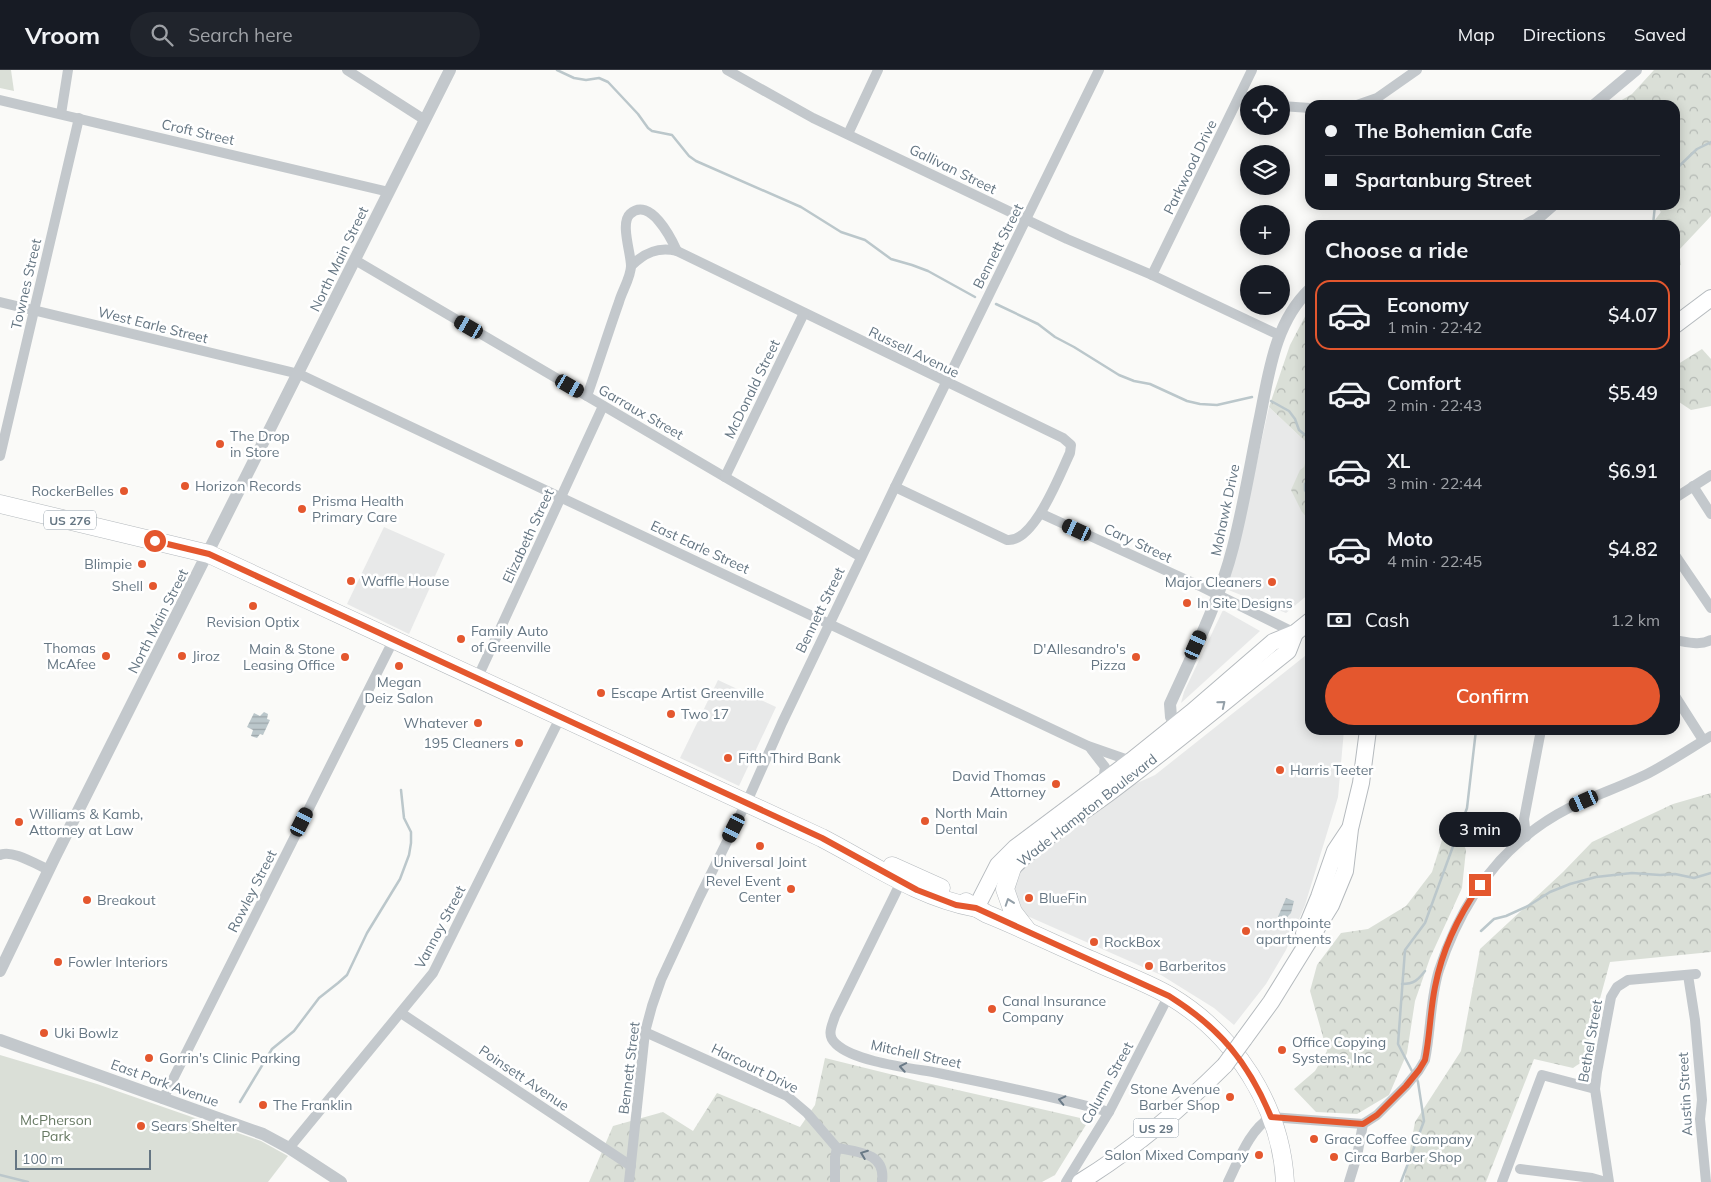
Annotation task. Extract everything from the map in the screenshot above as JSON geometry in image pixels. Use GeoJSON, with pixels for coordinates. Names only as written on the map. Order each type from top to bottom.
{"type":"FeatureCollection","features":[{"type":"Feature","properties":{"kind":"highway","name":"US 276"},"geometry":{"type":"LineString","coordinates":[[0,504],[209,554],[393,641],[822,838],[917,890],[956,905],[976,908]]}},
{"type":"Feature","properties":{"kind":"highway","name":"US 276"},"geometry":{"type":"LineString","coordinates":[[851,853],[870,857],[957,895],[976,908],[1169,996],[1188,1008],[1221,1036],[1245,1065],[1256,1083],[1271,1117],[1282,1157],[1285,1182]]}},
{"type":"Feature","properties":{"kind":"highway"},"geometry":{"type":"LineString","coordinates":[[1012,868],[1005,889],[1013,912],[1029,932]]}},
{"type":"Feature","properties":{"kind":"main road"},"geometry":{"type":"LineString","coordinates":[[1680,321],[1711,298]]}},
{"type":"Feature","properties":{"kind":"main road","name":"Wade Hampton Boulevard"},"geometry":{"type":"LineString","coordinates":[[976,908],[1012,868],[1038,844],[1116,788],[1273,642],[1295,633],[1305,625]]}},
{"type":"Feature","properties":{"kind":"main road","name":"Wade Hampton Boulevard"},"geometry":{"type":"LineString","coordinates":[[976,908],[998,865],[1015,848],[1130,761],[1180,729]]}},
{"type":"Feature","properties":{"kind":"main road","name":"US 29"},"geometry":{"type":"LineString","coordinates":[[1080,1182],[1115,1160],[1161,1124],[1225,1065],[1271,1002],[1331,905],[1345,871],[1350,829],[1361,783],[1367,735]]}},
{"type":"Feature","properties":{"kind":"main road","name":"US 29"},"geometry":{"type":"LineString","coordinates":[[1296,962],[1302,938],[1334,851],[1350,829]]}},
{"type":"Feature","properties":{"kind":"main road"},"geometry":{"type":"LineString","coordinates":[[1315,929],[1335,876],[1336,869],[1330,865]]}},
{"type":"Feature","properties":{"kind":"street"},"geometry":{"type":"LineString","coordinates":[[61,114],[68,70]]}},
{"type":"Feature","properties":{"kind":"street"},"geometry":{"type":"LineString","coordinates":[[347,70],[425,120]]}},
{"type":"Feature","properties":{"kind":"street","name":"North Main Street"},"geometry":{"type":"LineString","coordinates":[[0,971],[450,70]]}},
{"type":"Feature","properties":{"kind":"street","name":"Gallivan Street"},"geometry":{"type":"LineString","coordinates":[[727,70],[813,118],[1279,335]]}},
{"type":"Feature","properties":{"kind":"street"},"geometry":{"type":"LineString","coordinates":[[848,134],[878,70]]}},
{"type":"Feature","properties":{"kind":"street","name":"Bennett Street"},"geometry":{"type":"LineString","coordinates":[[629,1182],[645,1032],[652,1006],[669,961],[746,804],[782,723],[895,486],[1099,70]]}},
{"type":"Feature","properties":{"kind":"street","name":"Parkwood Drive"},"geometry":{"type":"LineString","coordinates":[[1152,276],[1252,70]]}},
{"type":"Feature","properties":{"kind":"street"},"geometry":{"type":"LineString","coordinates":[[1371,100],[1417,70]]}},
{"type":"Feature","properties":{"kind":"street"},"geometry":{"type":"LineString","coordinates":[[1600,100],[1636,70]]}},
{"type":"Feature","properties":{"kind":"street","name":"Croft Street"},"geometry":{"type":"LineString","coordinates":[[0,100],[389,192]]}},
{"type":"Feature","properties":{"kind":"street"},"geometry":{"type":"LineString","coordinates":[[1236,103],[1240,103]]}},
{"type":"Feature","properties":{"kind":"street"},"geometry":{"type":"LineString","coordinates":[[1290,107],[1305,108]]}},
{"type":"Feature","properties":{"kind":"street","name":"Townes Street"},"geometry":{"type":"LineString","coordinates":[[0,456],[79,118]]}},
{"type":"Feature","properties":{"kind":"street"},"geometry":{"type":"LineString","coordinates":[[1535,220],[1548,210]]}},
{"type":"Feature","properties":{"kind":"street"},"geometry":{"type":"LineString","coordinates":[[587,396],[631,266],[626,220],[629,214],[635,211],[646,211],[653,214],[671,236],[677,251]]}},
{"type":"Feature","properties":{"kind":"street","name":"Russell Avenue"},"geometry":{"type":"LineString","coordinates":[[631,266],[638,259],[655,250],[670,249],[677,251],[1063,438],[1071,445],[1070,453],[1042,514]]}},
{"type":"Feature","properties":{"kind":"street","name":"Garraux Street"},"geometry":{"type":"LineString","coordinates":[[355,260],[861,557]]}},
{"type":"Feature","properties":{"kind":"street","name":"Mohawk Drive"},"geometry":{"type":"LineString","coordinates":[[1180,729],[1171,717],[1170,704],[1219,595],[1236,534],[1267,379],[1279,335],[1291,312],[1305,293]]}},
{"type":"Feature","properties":{"kind":"street","name":"West Earle Street"},"geometry":{"type":"LineString","coordinates":[[0,302],[299,374]]}},
{"type":"Feature","properties":{"kind":"street","name":"McDonald Street"},"geometry":{"type":"LineString","coordinates":[[725,476],[804,313]]}},
{"type":"Feature","properties":{"kind":"street","name":"East Earle Street"},"geometry":{"type":"LineString","coordinates":[[299,374],[1088,746],[1130,761]]}},
{"type":"Feature","properties":{"kind":"street","name":"Elizabeth Street"},"geometry":{"type":"LineString","coordinates":[[478,679],[604,406]]}},
{"type":"Feature","properties":{"kind":"street"},"geometry":{"type":"LineString","coordinates":[[1680,495],[1711,475]]}},
{"type":"Feature","properties":{"kind":"street"},"geometry":{"type":"LineString","coordinates":[[895,486],[1007,540],[1019,538],[1042,514]]}},
{"type":"Feature","properties":{"kind":"street"},"geometry":{"type":"LineString","coordinates":[[1693,486],[1711,514]]}},
{"type":"Feature","properties":{"kind":"street","name":"Cary Street"},"geometry":{"type":"LineString","coordinates":[[1042,514],[1219,595],[1295,633]]}},
{"type":"Feature","properties":{"kind":"street"},"geometry":{"type":"LineString","coordinates":[[1680,562],[1711,608]]}},
{"type":"Feature","properties":{"kind":"street"},"geometry":{"type":"LineString","coordinates":[[1680,641],[1705,643],[1711,640]]}},
{"type":"Feature","properties":{"kind":"street","name":"Rowley Street"},"geometry":{"type":"LineString","coordinates":[[163,1099],[393,641]]}},
{"type":"Feature","properties":{"kind":"street"},"geometry":{"type":"LineString","coordinates":[[1228,1182],[1253,1133],[1264,1121],[1271,1117],[1363,1124],[1377,1115],[1406,1086],[1425,1060],[1437,980],[1456,925],[1487,876],[1516,844],[1568,809],[1650,772],[1707,738],[1680,703]]}},
{"type":"Feature","properties":{"kind":"street","name":"Vannoy Street"},"geometry":{"type":"LineString","coordinates":[[290,1148],[433,973],[560,718]]}},
{"type":"Feature","properties":{"kind":"street"},"geometry":{"type":"LineString","coordinates":[[1526,837],[1524,819],[1540,735]]}},
{"type":"Feature","properties":{"kind":"street","name":"East Earle Street"},"geometry":{"type":"LineString","coordinates":[[1088,746],[1104,768],[1103,782]]}},
{"type":"Feature","properties":{"kind":"street"},"geometry":{"type":"LineString","coordinates":[[0,856],[5,853],[13,854],[49,870]]}},
{"type":"Feature","properties":{"kind":"street","name":"Mitchell Street"},"geometry":{"type":"LineString","coordinates":[[901,882],[836,1016],[830,1036],[841,1048],[890,1065],[1038,1095],[1109,1112]]}},
{"type":"Feature","properties":{"kind":"street","name":"Bethel Street"},"geometry":{"type":"LineString","coordinates":[[1607,1182],[1595,1089],[1611,997],[1617,987],[1628,980],[1692,974]]}},
{"type":"Feature","properties":{"kind":"street","name":"Austin Street"},"geometry":{"type":"LineString","coordinates":[[1692,974],[1695,1020],[1707,1099],[1700,1119],[1706,1182]]}},
{"type":"Feature","properties":{"kind":"street","name":"Column Street"},"geometry":{"type":"LineString","coordinates":[[1066,1182],[1109,1112],[1169,996]]}},
{"type":"Feature","properties":{"kind":"street","name":"Poinsett Avenue"},"geometry":{"type":"LineString","coordinates":[[401,1014],[631,1166]]}},
{"type":"Feature","properties":{"kind":"street","name":"Harcourt Drive"},"geometry":{"type":"LineString","coordinates":[[645,1032],[787,1096],[807,1113],[837,1148]]}},
{"type":"Feature","properties":{"kind":"street","name":"East Park Avenue"},"geometry":{"type":"LineString","coordinates":[[0,1040],[263,1134],[290,1148],[341,1182]]}},
{"type":"Feature","properties":{"kind":"street"},"geometry":{"type":"LineString","coordinates":[[1502,1182],[1542,1075],[1595,1089]]}},
{"type":"Feature","properties":{"kind":"street"},"geometry":{"type":"LineString","coordinates":[[1349,1182],[1358,1156],[1363,1124]]}},
{"type":"Feature","properties":{"kind":"street"},"geometry":{"type":"LineString","coordinates":[[835,1182],[837,1148],[862,1152],[876,1160],[881,1166],[882,1182]]}},
{"type":"Feature","properties":{"kind":"street"},"geometry":{"type":"LineString","coordinates":[[1520,1169],[1592,1178],[1607,1182]]}},
{"type":"Feature","properties":{"kind":"shaded area"},"geometry":{"type":"Polygon","coordinates":[[[1269,407],[1305,441],[1302,512],[1305,516],[1305,597],[1286,613],[1226,589],[1244,520],[1269,407]]]}},
{"type":"Feature","properties":{"kind":"shaded area"},"geometry":{"type":"Polygon","coordinates":[[[384,527],[445,554],[409,634],[347,604],[384,527]]]}},
{"type":"Feature","properties":{"kind":"shaded area"},"geometry":{"type":"Polygon","coordinates":[[[1223,610],[1260,631],[1181,703],[1184,692],[1223,610]]]}},
{"type":"Feature","properties":{"kind":"shaded area"},"geometry":{"type":"Polygon","coordinates":[[[1305,656],[1305,735],[1344,735],[1338,797],[1305,905],[1286,950],[1266,984],[1234,1025],[1214,1008],[1161,975],[1016,911],[1008,889],[1014,874],[1035,852],[1135,784],[1155,775],[1305,656]]]}},
{"type":"Feature","properties":{"kind":"shaded area"},"geometry":{"type":"Polygon","coordinates":[[[718,680],[776,707],[739,786],[680,758],[718,680]]]}},
{"type":"Feature","properties":{"kind":"shaded area"},"geometry":{"type":"Polygon","coordinates":[[[264,712],[268,714],[267,719],[270,720],[263,735],[260,734],[257,738],[251,736],[253,730],[247,727],[254,713],[260,716],[264,712]]]}},
{"type":"Feature","properties":{"kind":"shaded area"},"geometry":{"type":"Polygon","coordinates":[[[1286,898],[1294,901],[1291,913],[1284,922],[1277,919],[1286,898]]]}},
{"type":"Feature","properties":{"kind":"green space"},"geometry":{"type":"Polygon","coordinates":[[[0,70],[11,70],[14,91],[0,88],[0,70]]]}},
{"type":"Feature","properties":{"kind":"green space"},"geometry":{"type":"Polygon","coordinates":[[[1654,70],[1711,70],[1711,216],[1680,249],[1680,220],[1655,220],[1661,212],[1660,210],[1680,210],[1680,100],[1622,100],[1632,94],[1654,70]]]}},
{"type":"Feature","properties":{"kind":"green space"},"geometry":{"type":"Polygon","coordinates":[[[1305,316],[1305,441],[1269,407],[1290,345],[1305,316]]]}},
{"type":"Feature","properties":{"kind":"green space"},"geometry":{"type":"Polygon","coordinates":[[[1702,349],[1711,359],[1711,406],[1691,410],[1680,403],[1680,363],[1702,349]]]}},
{"type":"Feature","properties":{"kind":"green space"},"geometry":{"type":"Polygon","coordinates":[[[1305,461],[1305,516],[1291,490],[1300,470],[1304,467],[1305,461]]]}},
{"type":"Feature","properties":{"kind":"green space"},"geometry":{"type":"Polygon","coordinates":[[[1711,793],[1711,952],[1610,962],[1583,1061],[1573,1068],[1534,1059],[1486,1182],[1404,1182],[1415,1122],[1461,1051],[1480,949],[1563,872],[1592,842],[1673,804],[1711,793]]]}},
{"type":"Feature","properties":{"kind":"green space"},"geometry":{"type":"Polygon","coordinates":[[[1451,811],[1466,850],[1462,888],[1430,958],[1415,1001],[1407,1053],[1389,1095],[1357,1114],[1316,1112],[1294,1089],[1315,1071],[1327,1051],[1310,991],[1317,965],[1341,933],[1368,929],[1406,906],[1432,872],[1451,811]]]}},
{"type":"Feature","properties":{"kind":"green space","name":"McPherson Park"},"geometry":{"type":"Polygon","coordinates":[[[0,1055],[97,1084],[261,1141],[288,1156],[268,1182],[0,1182],[0,1055]]]}},
{"type":"Feature","properties":{"kind":"green space"},"geometry":{"type":"Polygon","coordinates":[[[825,1058],[1089,1120],[1055,1175],[1042,1182],[589,1182],[613,1126],[663,1112],[693,1131],[717,1093],[800,1127],[815,1105],[825,1058]]]}},
{"type":"Feature","properties":{"kind":"waterway"},"geometry":{"type":"LineString","coordinates":[[557,70],[574,78],[586,80],[599,78],[608,82],[638,114],[648,128],[652,131],[672,135],[689,156],[696,161],[801,207],[841,232],[865,240],[891,259],[928,271],[975,297]]}},
{"type":"Feature","properties":{"kind":"waterway"},"geometry":{"type":"LineString","coordinates":[[1680,165],[1697,149],[1711,142]]}},
{"type":"Feature","properties":{"kind":"waterway"},"geometry":{"type":"LineString","coordinates":[[1654,210],[1654,220]]}},
{"type":"Feature","properties":{"kind":"waterway"},"geometry":{"type":"LineString","coordinates":[[996,304],[1038,324],[1055,337],[1119,375],[1134,381],[1150,384],[1187,401],[1217,405],[1252,397]]}},
{"type":"Feature","properties":{"kind":"waterway"},"geometry":{"type":"LineString","coordinates":[[1271,401],[1289,411],[1295,419],[1299,430],[1305,435]]}},
{"type":"Feature","properties":{"kind":"waterway"},"geometry":{"type":"LineString","coordinates":[[1305,484],[1305,490]]}},
{"type":"Feature","properties":{"kind":"waterway"},"geometry":{"type":"LineString","coordinates":[[1413,1073],[1398,1044],[1405,950],[1425,923],[1467,808],[1475,735]]}},
{"type":"Feature","properties":{"kind":"waterway"},"geometry":{"type":"LineString","coordinates":[[240,1102],[272,1049],[294,1031],[319,998],[347,975],[367,933],[400,879],[409,855],[411,843],[411,832],[404,818],[401,790]]}},
{"type":"Feature","properties":{"kind":"waterway"},"geometry":{"type":"LineString","coordinates":[[1481,931],[1494,919],[1528,906],[1550,892],[1596,877],[1632,873],[1675,874],[1694,878],[1711,873]]}},
{"type":"Feature","properties":{"kind":"waterway"},"geometry":{"type":"LineString","coordinates":[[1402,984],[1415,981],[1425,971]]}},
{"type":"Feature","properties":{"kind":"waterway"},"geometry":{"type":"LineString","coordinates":[[1401,1182],[1424,1121],[1416,1077]]}},
{"type":"Feature","properties":{"kind":"waterway"},"geometry":{"type":"LineString","coordinates":[[0,1175],[28,1182]]}},
{"type":"Feature","properties":{"kind":"place","name":"The Drop in Store"},"geometry":{"type":"Point","coordinates":[220,444]}},
{"type":"Feature","properties":{"kind":"place","name":"Horizon Records"},"geometry":{"type":"Point","coordinates":[185,486]}},
{"type":"Feature","properties":{"kind":"place","name":"RockerBelles"},"geometry":{"type":"Point","coordinates":[124,491]}},
{"type":"Feature","properties":{"kind":"place","name":"Prisma Health Primary Care"},"geometry":{"type":"Point","coordinates":[302,509]}},
{"type":"Feature","properties":{"kind":"place","name":"Blimpie"},"geometry":{"type":"Point","coordinates":[142,564]}},
{"type":"Feature","properties":{"kind":"place","name":"Waffle House"},"geometry":{"type":"Point","coordinates":[351,581]}},
{"type":"Feature","properties":{"kind":"place","name":"Major Cleaners"},"geometry":{"type":"Point","coordinates":[1272,582]}},
{"type":"Feature","properties":{"kind":"place","name":"Shell"},"geometry":{"type":"Point","coordinates":[153,586]}},
{"type":"Feature","properties":{"kind":"place","name":"In Site Designs"},"geometry":{"type":"Point","coordinates":[1187,603]}},
{"type":"Feature","properties":{"kind":"place","name":"Revision Optix"},"geometry":{"type":"Point","coordinates":[253,606]}},
{"type":"Feature","properties":{"kind":"place","name":"Family Auto of Greenville"},"geometry":{"type":"Point","coordinates":[461,639]}},
{"type":"Feature","properties":{"kind":"place","name":"Thomas McAfee"},"geometry":{"type":"Point","coordinates":[106,656]}},
{"type":"Feature","properties":{"kind":"place","name":"Jiroz"},"geometry":{"type":"Point","coordinates":[182,656]}},
{"type":"Feature","properties":{"kind":"place","name":"Main & Stone Leasing Office"},"geometry":{"type":"Point","coordinates":[345,657]}},
{"type":"Feature","properties":{"kind":"place","name":"D'Allesandro's Pizza"},"geometry":{"type":"Point","coordinates":[1136,657]}},
{"type":"Feature","properties":{"kind":"place","name":"Megan Deiz Salon"},"geometry":{"type":"Point","coordinates":[399,666]}},
{"type":"Feature","properties":{"kind":"place","name":"Escape Artist Greenville"},"geometry":{"type":"Point","coordinates":[601,693]}},
{"type":"Feature","properties":{"kind":"place","name":"Two 17"},"geometry":{"type":"Point","coordinates":[671,714]}},
{"type":"Feature","properties":{"kind":"place","name":"Whatever"},"geometry":{"type":"Point","coordinates":[478,723]}},
{"type":"Feature","properties":{"kind":"place","name":"195 Cleaners"},"geometry":{"type":"Point","coordinates":[519,743]}},
{"type":"Feature","properties":{"kind":"place","name":"Fifth Third Bank"},"geometry":{"type":"Point","coordinates":[728,758]}},
{"type":"Feature","properties":{"kind":"place","name":"Harris Teeter"},"geometry":{"type":"Point","coordinates":[1280,770]}},
{"type":"Feature","properties":{"kind":"place","name":"David Thomas Attorney"},"geometry":{"type":"Point","coordinates":[1056,784]}},
{"type":"Feature","properties":{"kind":"place","name":"North Main Dental"},"geometry":{"type":"Point","coordinates":[925,821]}},
{"type":"Feature","properties":{"kind":"place","name":"Williams & Kamb, Attorney at Law"},"geometry":{"type":"Point","coordinates":[19,822]}},
{"type":"Feature","properties":{"kind":"place","name":"Universal Joint"},"geometry":{"type":"Point","coordinates":[760,846]}},
{"type":"Feature","properties":{"kind":"place","name":"Revel Event Center"},"geometry":{"type":"Point","coordinates":[791,889]}},
{"type":"Feature","properties":{"kind":"place","name":"BlueFin"},"geometry":{"type":"Point","coordinates":[1029,898]}},
{"type":"Feature","properties":{"kind":"place","name":"Breakout"},"geometry":{"type":"Point","coordinates":[87,900]}},
{"type":"Feature","properties":{"kind":"place","name":"northpointe apartments"},"geometry":{"type":"Point","coordinates":[1246,931]}},
{"type":"Feature","properties":{"kind":"place","name":"RockBox"},"geometry":{"type":"Point","coordinates":[1094,942]}},
{"type":"Feature","properties":{"kind":"place","name":"Fowler Interiors"},"geometry":{"type":"Point","coordinates":[58,962]}},
{"type":"Feature","properties":{"kind":"place","name":"Barberitos"},"geometry":{"type":"Point","coordinates":[1149,966]}},
{"type":"Feature","properties":{"kind":"place","name":"Canal Insurance Company"},"geometry":{"type":"Point","coordinates":[992,1009]}},
{"type":"Feature","properties":{"kind":"place","name":"Uki Bowlz"},"geometry":{"type":"Point","coordinates":[44,1033]}},
{"type":"Feature","properties":{"kind":"place","name":"Office Copying Systems, Inc"},"geometry":{"type":"Point","coordinates":[1282,1050]}},
{"type":"Feature","properties":{"kind":"place","name":"Gorrin's Clinic Parking"},"geometry":{"type":"Point","coordinates":[149,1058]}},
{"type":"Feature","properties":{"kind":"place","name":"Stone Avenue Barber Shop"},"geometry":{"type":"Point","coordinates":[1230,1097]}},
{"type":"Feature","properties":{"kind":"place","name":"The Franklin"},"geometry":{"type":"Point","coordinates":[263,1105]}},
{"type":"Feature","properties":{"kind":"place","name":"Sears Shelter"},"geometry":{"type":"Point","coordinates":[141,1126]}},
{"type":"Feature","properties":{"kind":"place","name":"Grace Coffee Company"},"geometry":{"type":"Point","coordinates":[1314,1139]}},
{"type":"Feature","properties":{"kind":"place","name":"Salon Mixed Company"},"geometry":{"type":"Point","coordinates":[1259,1155]}},
{"type":"Feature","properties":{"kind":"place","name":"Circa Barber Shop"},"geometry":{"type":"Point","coordinates":[1334,1157]}},
{"type":"Feature","properties":{"kind":"route"},"geometry":{"type":"LineString","coordinates":[[155,541],[209,554],[393,641],[822,838],[917,890],[956,905],[976,908],[1169,996],[1188,1008],[1221,1036],[1245,1065],[1256,1083],[1271,1117],[1363,1124],[1377,1115],[1406,1086],[1425,1060],[1435,987],[1449,942],[1456,925],[1480,885]]}}]}
